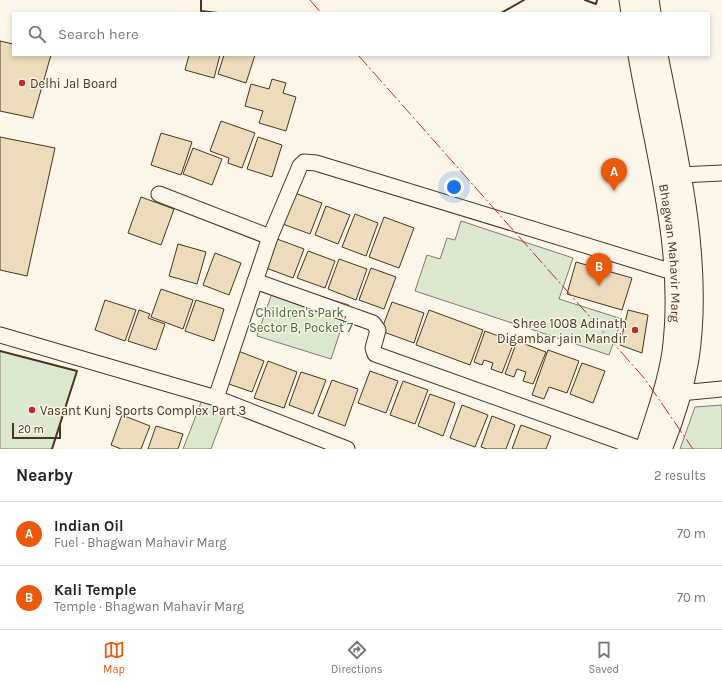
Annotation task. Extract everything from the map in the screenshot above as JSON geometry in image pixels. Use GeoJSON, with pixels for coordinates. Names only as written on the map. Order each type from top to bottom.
{"type":"FeatureCollection","features":[{"type":"Feature","properties":{"kind":"street"},"geometry":{"type":"LineString","coordinates":[[630,0],[632,12]]}},
{"type":"Feature","properties":{"kind":"street"},"geometry":{"type":"LineString","coordinates":[[648,0],[650,12]]}},
{"type":"Feature","properties":{"kind":"street","name":"Bhagwan Mahavir Marg"},"geometry":{"type":"LineString","coordinates":[[638,56],[672,178],[692,277],[688,360],[680,393],[662,449]]}},
{"type":"Feature","properties":{"kind":"street","name":"Bhagwan Mahavir Marg"},"geometry":{"type":"LineString","coordinates":[[646,449],[664,392],[672,354],[677,302],[672,227],[672,178],[657,56]]}},
{"type":"Feature","properties":{"kind":"street"},"geometry":{"type":"LineString","coordinates":[[216,398],[270,237],[300,166],[304,162],[310,162],[676,273]]}},
{"type":"Feature","properties":{"kind":"street"},"geometry":{"type":"LineString","coordinates":[[672,178],[722,173]]}},
{"type":"Feature","properties":{"kind":"street"},"geometry":{"type":"LineString","coordinates":[[159,194],[270,237]]}},
{"type":"Feature","properties":{"kind":"street"},"geometry":{"type":"LineString","coordinates":[[255,281],[374,323],[378,330],[373,348],[375,354],[641,449]]}},
{"type":"Feature","properties":{"kind":"street"},"geometry":{"type":"LineString","coordinates":[[0,335],[216,398],[347,449]]}},
{"type":"Feature","properties":{"kind":"street"},"geometry":{"type":"LineString","coordinates":[[680,393],[722,389]]}},
{"type":"Feature","properties":{"kind":"green space"},"geometry":{"type":"Polygon","coordinates":[[[461,221],[573,258],[559,299],[622,319],[609,355],[415,291],[427,255],[440,259],[447,238],[455,240],[461,221]]]}},
{"type":"Feature","properties":{"kind":"green space","name":"Children's Park, Sector B, Pocket 7"},"geometry":{"type":"Polygon","coordinates":[[[276,282],[349,305],[331,359],[257,336],[276,282]]]}},
{"type":"Feature","properties":{"kind":"green space","name":"Vasant Kunj Sports Complex Part 3"},"geometry":{"type":"Polygon","coordinates":[[[0,351],[77,371],[52,449],[0,449],[0,351]]]}},
{"type":"Feature","properties":{"kind":"green space"},"geometry":{"type":"Polygon","coordinates":[[[202,400],[226,409],[211,449],[183,449],[202,400]]]}},
{"type":"Feature","properties":{"kind":"green space"},"geometry":{"type":"Polygon","coordinates":[[[722,405],[722,449],[680,449],[695,407],[722,405]]]}},
{"type":"Feature","properties":{"kind":"building","name":"Delhi Jal Board"},"geometry":{"type":"Polygon","coordinates":[[[0,41],[12,44],[12,56],[51,56],[33,118],[0,111],[0,41]]]}},
{"type":"Feature","properties":{"kind":"building"},"geometry":{"type":"Polygon","coordinates":[[[189,56],[220,56],[214,78],[185,70],[189,56]]]}},
{"type":"Feature","properties":{"kind":"building"},"geometry":{"type":"Polygon","coordinates":[[[224,56],[255,56],[246,83],[218,74],[224,56]]]}},
{"type":"Feature","properties":{"kind":"building"},"geometry":{"type":"Polygon","coordinates":[[[272,79],[286,83],[283,93],[296,97],[286,131],[259,123],[263,111],[245,106],[251,84],[269,89],[272,79]]]}},
{"type":"Feature","properties":{"kind":"building"},"geometry":{"type":"Polygon","coordinates":[[[221,121],[255,133],[242,168],[228,163],[229,158],[210,151],[221,121]]]}},
{"type":"Feature","properties":{"kind":"building"},"geometry":{"type":"Polygon","coordinates":[[[161,133],[192,142],[181,175],[151,165],[161,133]]]}},
{"type":"Feature","properties":{"kind":"building"},"geometry":{"type":"Polygon","coordinates":[[[0,137],[55,148],[27,276],[0,270],[0,137]]]}},
{"type":"Feature","properties":{"kind":"building"},"geometry":{"type":"Polygon","coordinates":[[[258,137],[282,145],[272,177],[247,169],[258,137]]]}},
{"type":"Feature","properties":{"kind":"building"},"geometry":{"type":"Polygon","coordinates":[[[193,148],[222,159],[212,185],[183,174],[193,148]]]}},
{"type":"Feature","properties":{"kind":"building"},"geometry":{"type":"Polygon","coordinates":[[[292,192],[322,203],[310,234],[280,223],[292,192]]]}},
{"type":"Feature","properties":{"kind":"building"},"geometry":{"type":"Polygon","coordinates":[[[141,197],[174,209],[161,245],[128,233],[141,197]]]}},
{"type":"Feature","properties":{"kind":"building"},"geometry":{"type":"Polygon","coordinates":[[[326,206],[350,215],[338,244],[315,235],[326,206]]]}},
{"type":"Feature","properties":{"kind":"building"},"geometry":{"type":"Polygon","coordinates":[[[355,214],[378,223],[366,256],[342,247],[355,214]]]}},
{"type":"Feature","properties":{"kind":"building"},"geometry":{"type":"Polygon","coordinates":[[[384,217],[414,228],[399,268],[369,257],[384,217]]]}},
{"type":"Feature","properties":{"kind":"building"},"geometry":{"type":"Polygon","coordinates":[[[277,239],[304,249],[293,278],[266,268],[277,239]]]}},
{"type":"Feature","properties":{"kind":"building"},"geometry":{"type":"Polygon","coordinates":[[[178,244],[206,252],[197,284],[169,276],[178,244]]]}},
{"type":"Feature","properties":{"kind":"building"},"geometry":{"type":"Polygon","coordinates":[[[308,251],[335,261],[325,288],[297,278],[308,251]]]}},
{"type":"Feature","properties":{"kind":"building"},"geometry":{"type":"Polygon","coordinates":[[[215,253],[241,263],[229,295],[203,285],[215,253]]]}},
{"type":"Feature","properties":{"kind":"building"},"geometry":{"type":"Polygon","coordinates":[[[339,259],[367,269],[356,300],[328,289],[339,259]]]}},
{"type":"Feature","properties":{"kind":"building"},"geometry":{"type":"Polygon","coordinates":[[[576,262],[632,278],[622,310],[567,294],[576,262]]]}},
{"type":"Feature","properties":{"kind":"building"},"geometry":{"type":"Polygon","coordinates":[[[371,268],[396,277],[384,309],[359,300],[371,268]]]}},
{"type":"Feature","properties":{"kind":"building"},"geometry":{"type":"Polygon","coordinates":[[[161,289],[193,300],[183,329],[151,317],[161,289]]]}},
{"type":"Feature","properties":{"kind":"building"},"geometry":{"type":"Polygon","coordinates":[[[105,300],[136,310],[125,341],[95,330],[105,300]]]}},
{"type":"Feature","properties":{"kind":"building"},"geometry":{"type":"Polygon","coordinates":[[[196,300],[224,309],[214,341],[185,331],[196,300]]]}},
{"type":"Feature","properties":{"kind":"building"},"geometry":{"type":"Polygon","coordinates":[[[392,302],[424,313],[414,343],[381,331],[392,302]]]}},
{"type":"Feature","properties":{"kind":"building"},"geometry":{"type":"Polygon","coordinates":[[[139,310],[150,314],[148,318],[165,324],[156,350],[128,341],[139,310]]]}},
{"type":"Feature","properties":{"kind":"building"},"geometry":{"type":"Polygon","coordinates":[[[429,310],[483,330],[470,365],[416,345],[429,310]]]}},
{"type":"Feature","properties":{"kind":"building","name":"Shree 1008 Adinath Digambar jain Mandir"},"geometry":{"type":"Polygon","coordinates":[[[628,310],[648,315],[642,353],[620,345],[628,310]]]}},
{"type":"Feature","properties":{"kind":"building"},"geometry":{"type":"Polygon","coordinates":[[[485,331],[514,342],[502,373],[491,369],[493,363],[484,360],[482,365],[474,362],[485,331]]]}},
{"type":"Feature","properties":{"kind":"building"},"geometry":{"type":"Polygon","coordinates":[[[517,341],[546,352],[533,384],[523,381],[526,372],[517,369],[514,377],[505,374],[517,341]]]}},
{"type":"Feature","properties":{"kind":"building"},"geometry":{"type":"Polygon","coordinates":[[[548,350],[579,361],[567,393],[549,387],[544,399],[532,395],[548,350]]]}},
{"type":"Feature","properties":{"kind":"building"},"geometry":{"type":"Polygon","coordinates":[[[238,351],[264,361],[252,392],[226,383],[238,351]]]}},
{"type":"Feature","properties":{"kind":"building"},"geometry":{"type":"Polygon","coordinates":[[[268,361],[297,372],[284,408],[254,398],[268,361]]]}},
{"type":"Feature","properties":{"kind":"building"},"geometry":{"type":"Polygon","coordinates":[[[582,363],[605,371],[593,403],[570,394],[582,363]]]}},
{"type":"Feature","properties":{"kind":"building"},"geometry":{"type":"Polygon","coordinates":[[[370,371],[398,381],[386,413],[358,403],[370,371]]]}},
{"type":"Feature","properties":{"kind":"building"},"geometry":{"type":"Polygon","coordinates":[[[301,372],[326,380],[313,414],[289,405],[301,372]]]}},
{"type":"Feature","properties":{"kind":"building"},"geometry":{"type":"Polygon","coordinates":[[[332,380],[358,389],[345,426],[318,416],[332,380]]]}},
{"type":"Feature","properties":{"kind":"building"},"geometry":{"type":"Polygon","coordinates":[[[403,381],[428,390],[415,424],[390,415],[403,381]]]}},
{"type":"Feature","properties":{"kind":"building"},"geometry":{"type":"Polygon","coordinates":[[[430,394],[455,403],[443,436],[418,426],[430,394]]]}},
{"type":"Feature","properties":{"kind":"building"},"geometry":{"type":"Polygon","coordinates":[[[462,405],[488,415],[475,447],[450,438],[462,405]]]}},
{"type":"Feature","properties":{"kind":"building"},"geometry":{"type":"Polygon","coordinates":[[[122,415],[150,426],[141,449],[121,449],[111,445],[122,415]]]}},
{"type":"Feature","properties":{"kind":"building"},"geometry":{"type":"Polygon","coordinates":[[[492,416],[515,425],[506,449],[487,449],[481,447],[492,416]]]}},
{"type":"Feature","properties":{"kind":"building"},"geometry":{"type":"Polygon","coordinates":[[[521,425],[551,436],[546,449],[512,449],[521,425]]]}},
{"type":"Feature","properties":{"kind":"building"},"geometry":{"type":"Polygon","coordinates":[[[156,426],[183,434],[178,449],[148,449],[156,426]]]}},
{"type":"Feature","properties":{"kind":"wall"},"geometry":{"type":"LineString","coordinates":[[201,0],[201,11],[210,12]]}},
{"type":"Feature","properties":{"kind":"wall"},"geometry":{"type":"LineString","coordinates":[[503,12],[524,0]]}},
{"type":"Feature","properties":{"kind":"wall"},"geometry":{"type":"LineString","coordinates":[[585,0],[596,4],[597,0]]}},
{"type":"Feature","properties":{"kind":"wall"},"geometry":{"type":"LineString","coordinates":[[0,351],[77,371],[52,449]]}},
{"type":"Feature","properties":{"kind":"power"},"geometry":{"type":"LineString","coordinates":[[310,0],[320,12]]}},
{"type":"Feature","properties":{"kind":"power"},"geometry":{"type":"LineString","coordinates":[[359,56],[645,379],[693,449]]}},
{"type":"Feature","properties":{"kind":"place","name":"Delhi Jal Board"},"geometry":{"type":"Point","coordinates":[22,83]}},
{"type":"Feature","properties":{"kind":"place","name":"Indian Oil"},"geometry":{"type":"Point","coordinates":[614,191]}},
{"type":"Feature","properties":{"kind":"place","name":"Kali Temple"},"geometry":{"type":"Point","coordinates":[599,286]}},
{"type":"Feature","properties":{"kind":"place","name":"Shree 1008 Adinath Digambar jain Mandir"},"geometry":{"type":"Point","coordinates":[635,330]}},
{"type":"Feature","properties":{"kind":"place","name":"Vasant Kunj Sports Complex Part 3"},"geometry":{"type":"Point","coordinates":[32,410]}}]}
